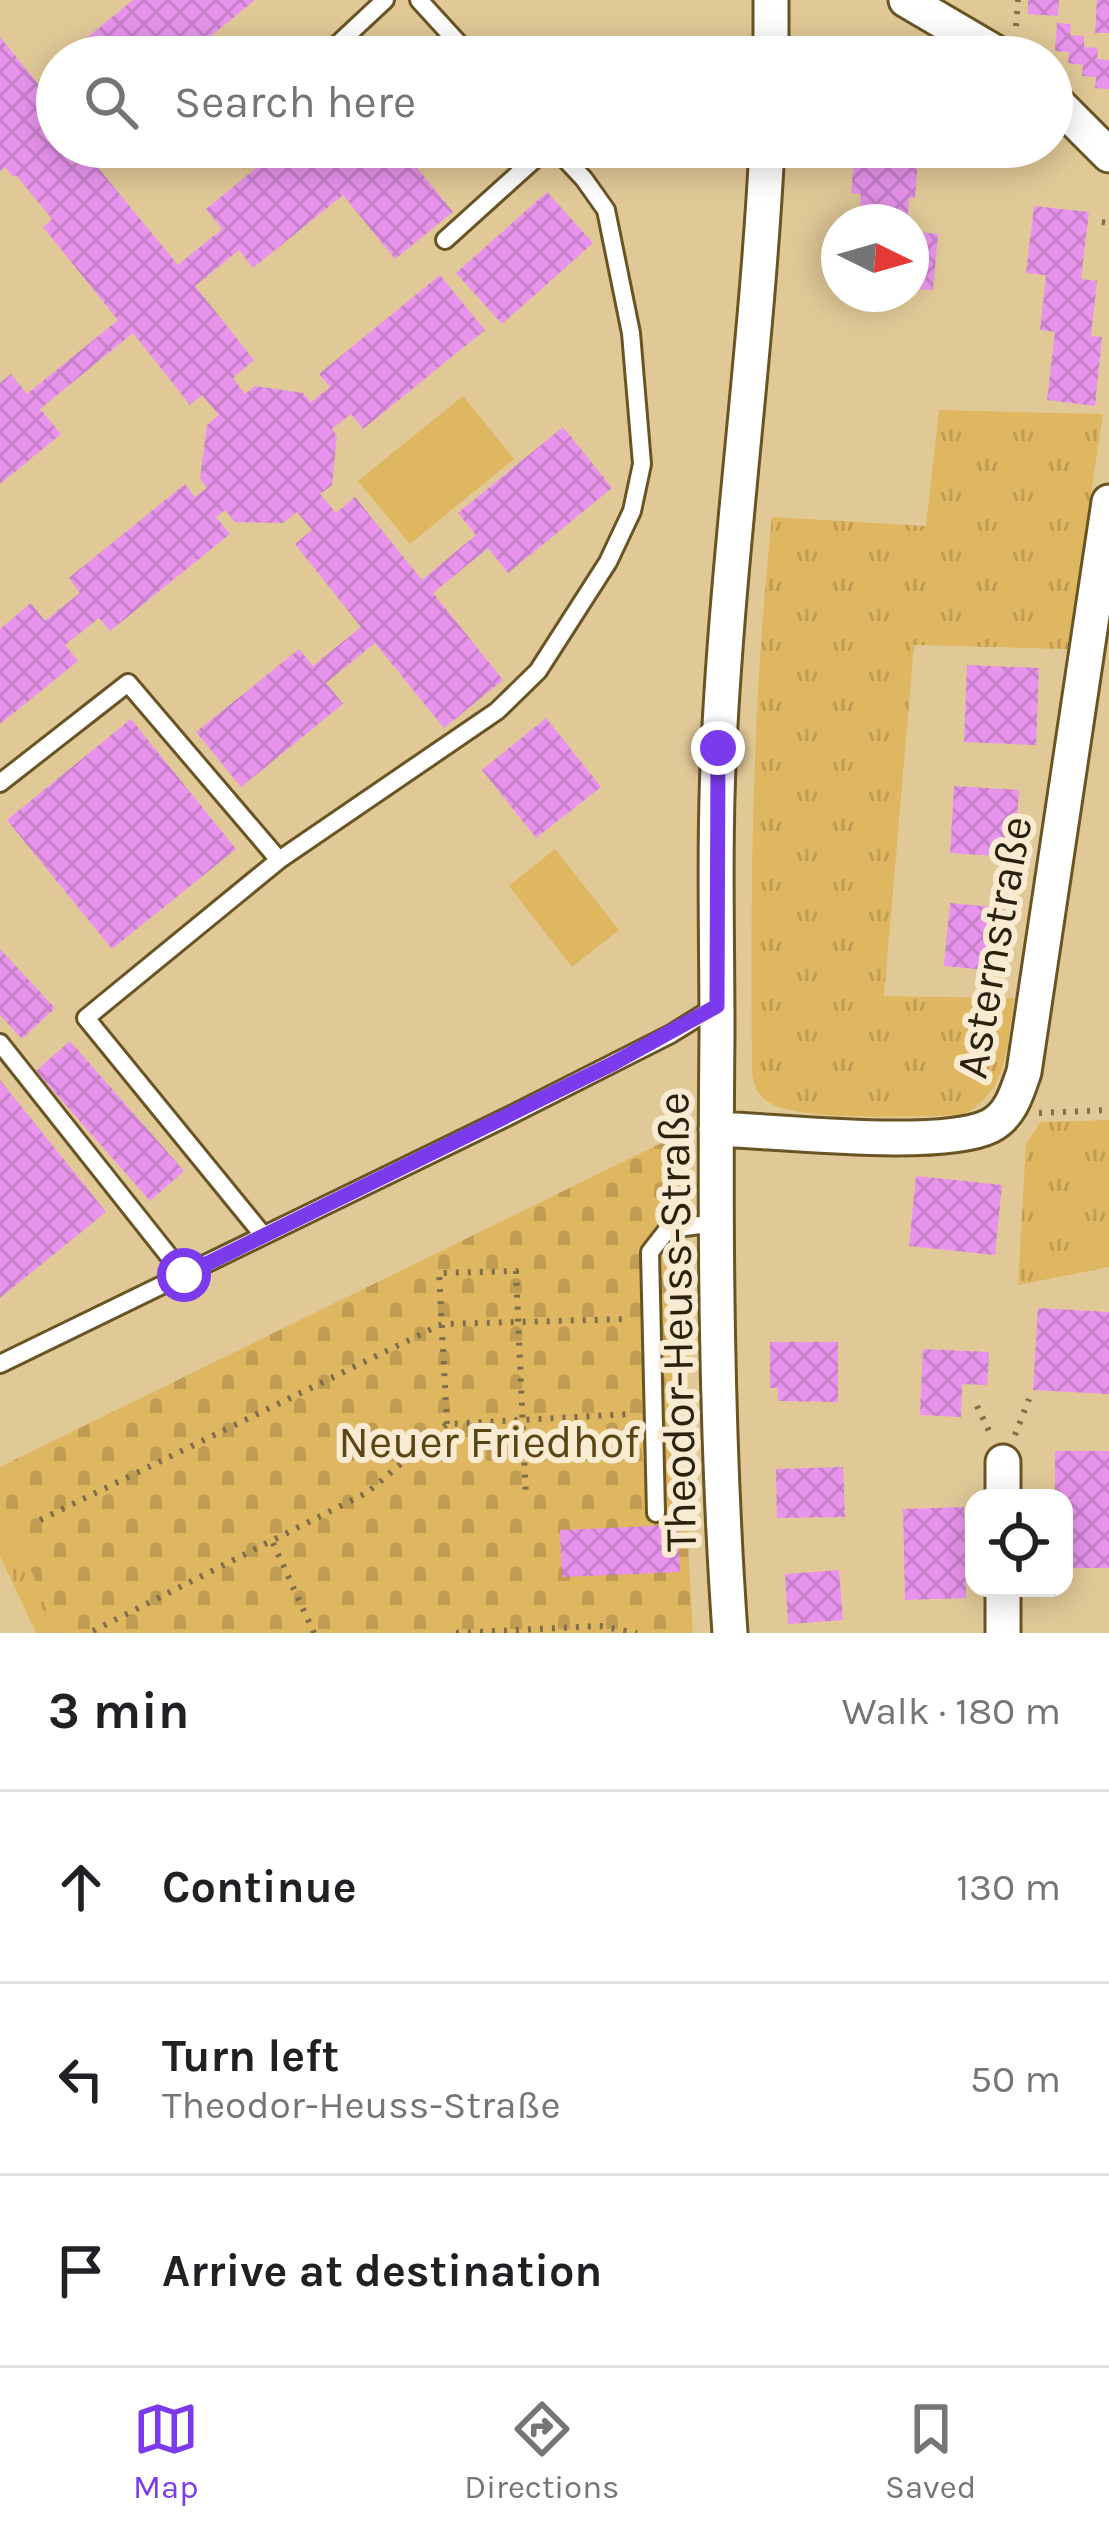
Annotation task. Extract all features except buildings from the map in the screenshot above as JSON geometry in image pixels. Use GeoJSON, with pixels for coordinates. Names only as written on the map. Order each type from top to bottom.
{"type":"FeatureCollection","features":[{"type":"Feature","properties":{"kind":"street"},"geometry":{"type":"LineString","coordinates":[[770,36],[771,0]]}},
{"type":"Feature","properties":{"kind":"street"},"geometry":{"type":"LineString","coordinates":[[906,0],[967,36]]}},
{"type":"Feature","properties":{"kind":"street"},"geometry":{"type":"LineString","coordinates":[[1073,119],[1109,155]]}},
{"type":"Feature","properties":{"kind":"street","name":"Theodor-Heuss-Straße"},"geometry":{"type":"LineString","coordinates":[[730,1633],[721,1472],[717,1222],[718,748],[766,168]]}},
{"type":"Feature","properties":{"kind":"street","name":"Asternstraße"},"geometry":{"type":"LineString","coordinates":[[716,1129],[910,1138],[962,1135],[992,1125],[1012,1106],[1024,1072],[1109,502]]}},
{"type":"Feature","properties":{"kind":"street"},"geometry":{"type":"LineString","coordinates":[[1003,1489],[1004,1462]]}},
{"type":"Feature","properties":{"kind":"street"},"geometry":{"type":"LineString","coordinates":[[1003,1597],[1003,1633]]}},
{"type":"Feature","properties":{"kind":"lane"},"geometry":{"type":"LineString","coordinates":[[347,36],[386,0]]}},
{"type":"Feature","properties":{"kind":"lane"},"geometry":{"type":"LineString","coordinates":[[419,0],[450,36]]}},
{"type":"Feature","properties":{"kind":"lane"},"geometry":{"type":"LineString","coordinates":[[445,240],[527,168]]}},
{"type":"Feature","properties":{"kind":"lane"},"geometry":{"type":"LineString","coordinates":[[263,1235],[86,1018],[279,860],[497,711],[538,671],[576,617],[632,512],[642,464],[640,403],[620,269],[605,210],[573,168]]}},
{"type":"Feature","properties":{"kind":"lane"},"geometry":{"type":"LineString","coordinates":[[0,783],[128,683],[279,860]]}},
{"type":"Feature","properties":{"kind":"lane"},"geometry":{"type":"LineString","coordinates":[[0,1364],[614,1063],[717,1006]]}},
{"type":"Feature","properties":{"kind":"lane"},"geometry":{"type":"LineString","coordinates":[[0,1043],[184,1275]]}},
{"type":"Feature","properties":{"kind":"lane"},"geometry":{"type":"LineString","coordinates":[[656,1513],[650,1252],[668,1229],[717,1222]]}},
{"type":"Feature","properties":{"kind":"path"},"geometry":{"type":"LineString","coordinates":[[1012,1106],[1043,1114],[1109,1111]]}},
{"type":"Feature","properties":{"kind":"path"},"geometry":{"type":"LineString","coordinates":[[447,1424],[440,1273],[516,1271],[526,1498]]}},
{"type":"Feature","properties":{"kind":"path"},"geometry":{"type":"LineString","coordinates":[[40,1520],[442,1324],[652,1318]]}},
{"type":"Feature","properties":{"kind":"path"},"geometry":{"type":"LineString","coordinates":[[93,1631],[368,1492],[447,1424],[654,1413]]}},
{"type":"Feature","properties":{"kind":"path"},"geometry":{"type":"LineString","coordinates":[[273,1543],[314,1633]]}},
{"type":"Feature","properties":{"kind":"path"},"geometry":{"type":"LineString","coordinates":[[460,1632],[600,1629],[637,1633]]}},
{"type":"Feature","properties":{"kind":"green space"},"geometry":{"type":"Polygon","coordinates":[[[463,396],[514,459],[410,544],[358,481],[463,396]]]}},
{"type":"Feature","properties":{"kind":"green space"},"geometry":{"type":"Polygon","coordinates":[[[939,410],[1103,414],[1068,649],[914,645],[884,996],[1014,998],[1007,1049],[989,1094],[962,1115],[862,1116],[785,1109],[762,1096],[752,1071],[754,794],[772,517],[926,526],[939,410]]]}},
{"type":"Feature","properties":{"kind":"green space"},"geometry":{"type":"Polygon","coordinates":[[[555,849],[619,930],[572,967],[509,886],[555,849]]]}},
{"type":"Feature","properties":{"kind":"green space"},"geometry":{"type":"Polygon","coordinates":[[[1109,1120],[1109,1267],[1018,1285],[1026,1144],[1040,1122],[1109,1120]]]}},
{"type":"Feature","properties":{"kind":"green space","name":"Neuer Friedhof"},"geometry":{"type":"Polygon","coordinates":[[[682,1133],[678,1368],[693,1633],[60,1633],[0,1505],[0,1467],[682,1133]]]}},
{"type":"Feature","properties":{"kind":"green space"},"geometry":{"type":"Polygon","coordinates":[[[0,1505],[60,1633],[36,1633],[0,1556],[0,1505]]]}},
{"type":"Feature","properties":{"kind":"route"},"geometry":{"type":"LineString","coordinates":[[184,1275],[614,1063],[717,1006],[718,748]]}}]}
